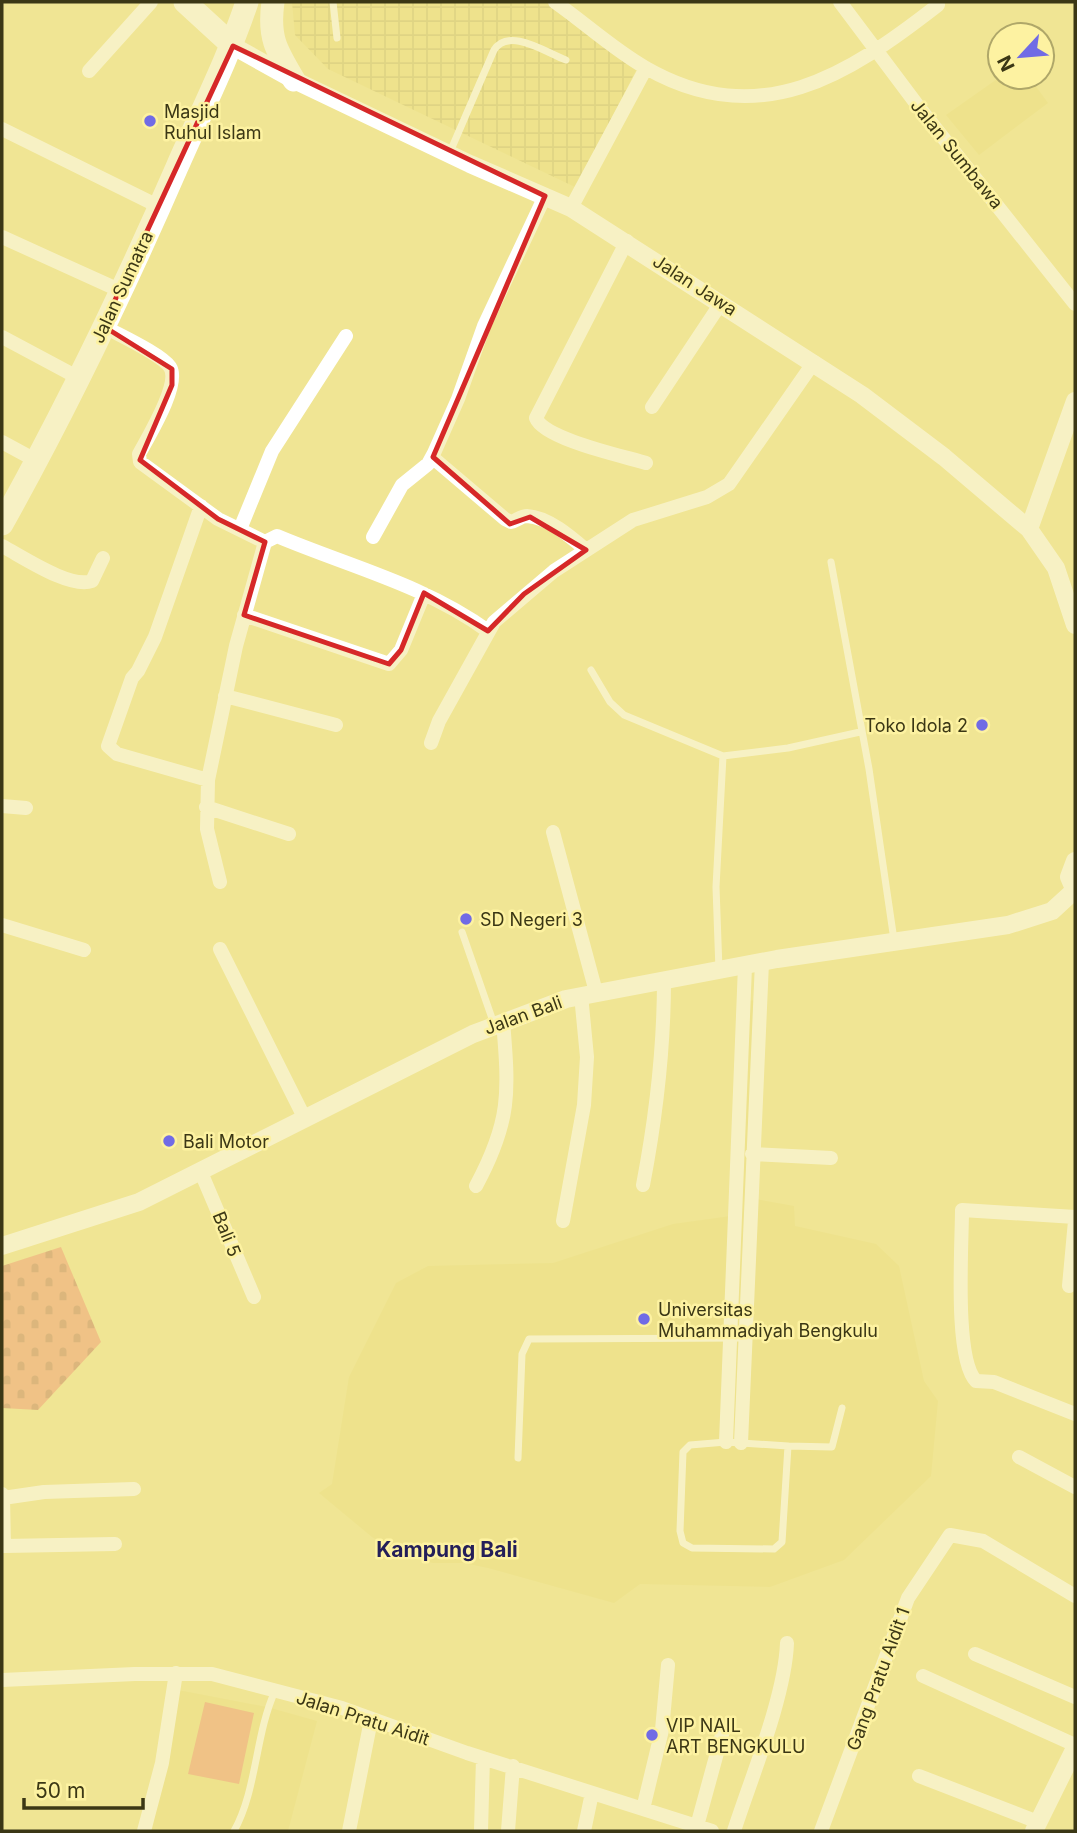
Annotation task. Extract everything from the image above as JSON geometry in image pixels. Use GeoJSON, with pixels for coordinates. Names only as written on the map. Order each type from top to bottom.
{"type":"FeatureCollection","features":[{"type":"Feature","properties":{"kind":"main road"},"geometry":{"type":"LineString","coordinates":[[185,2],[233,46]]}},
{"type":"Feature","properties":{"kind":"main road","name":"Jalan Sumatra"},"geometry":{"type":"LineString","coordinates":[[2,524],[37,461],[160,207],[233,46],[247,2]]}},
{"type":"Feature","properties":{"kind":"main road"},"geometry":{"type":"LineString","coordinates":[[273,2],[270,22],[273,44],[294,80]]}},
{"type":"Feature","properties":{"kind":"street"},"geometry":{"type":"LineString","coordinates":[[89,71],[151,2]]}},
{"type":"Feature","properties":{"kind":"street"},"geometry":{"type":"LineString","coordinates":[[555,2],[646,68],[707,92],[740,98],[806,87],[876,53],[938,5]]}},
{"type":"Feature","properties":{"kind":"street","name":"Jalan Sumbawa"},"geometry":{"type":"LineString","coordinates":[[841,2],[876,53],[1075,304]]}},
{"type":"Feature","properties":{"kind":"street","name":"Jalan Jawa"},"geometry":{"type":"LineString","coordinates":[[233,46],[294,80],[571,208],[627,241],[814,362],[934,450],[1029,529],[1056,568],[1075,625]]}},
{"type":"Feature","properties":{"kind":"street"},"geometry":{"type":"LineString","coordinates":[[571,208],[646,68]]}},
{"type":"Feature","properties":{"kind":"street"},"geometry":{"type":"LineString","coordinates":[[2,129],[160,207]]}},
{"type":"Feature","properties":{"kind":"street"},"geometry":{"type":"LineString","coordinates":[[373,537],[402,485],[428,464],[432,457],[458,399],[484,326],[545,196]]}},
{"type":"Feature","properties":{"kind":"street"},"geometry":{"type":"LineString","coordinates":[[2,237],[120,290]]}},
{"type":"Feature","properties":{"kind":"street"},"geometry":{"type":"LineString","coordinates":[[627,241],[536,418],[541,426],[558,436],[646,463]]}},
{"type":"Feature","properties":{"kind":"street"},"geometry":{"type":"LineString","coordinates":[[652,407],[722,303]]}},
{"type":"Feature","properties":{"kind":"street"},"geometry":{"type":"LineString","coordinates":[[103,326],[170,367],[172,385],[139,458],[143,465],[201,506],[265,542]]}},
{"type":"Feature","properties":{"kind":"street"},"geometry":{"type":"LineString","coordinates":[[240,529],[272,451],[346,335]]}},
{"type":"Feature","properties":{"kind":"street"},"geometry":{"type":"LineString","coordinates":[[2,337],[77,377]]}},
{"type":"Feature","properties":{"kind":"street"},"geometry":{"type":"LineString","coordinates":[[431,743],[484,628],[581,545],[632,520],[708,497],[729,484],[814,362]]}},
{"type":"Feature","properties":{"kind":"street"},"geometry":{"type":"LineString","coordinates":[[1029,529],[1075,401]]}},
{"type":"Feature","properties":{"kind":"street"},"geometry":{"type":"LineString","coordinates":[[2,442],[37,461]]}},
{"type":"Feature","properties":{"kind":"street"},"geometry":{"type":"LineString","coordinates":[[432,457],[508,521],[528,516],[581,545]]}},
{"type":"Feature","properties":{"kind":"street"},"geometry":{"type":"LineString","coordinates":[[201,506],[155,637],[132,678],[108,746],[110,751],[117,754],[208,780]]}},
{"type":"Feature","properties":{"kind":"street"},"geometry":{"type":"LineString","coordinates":[[220,882],[207,830],[208,780],[244,615],[265,542],[277,536],[424,594],[484,628]]}},
{"type":"Feature","properties":{"kind":"street"},"geometry":{"type":"LineString","coordinates":[[2,546],[61,577],[85,583],[92,580],[103,558]]}},
{"type":"Feature","properties":{"kind":"street"},"geometry":{"type":"LineString","coordinates":[[244,615],[389,664],[401,650],[424,594]]}},
{"type":"Feature","properties":{"kind":"street"},"geometry":{"type":"LineString","coordinates":[[225,696],[336,725]]}},
{"type":"Feature","properties":{"kind":"street"},"geometry":{"type":"LineString","coordinates":[[2,806],[26,808]]}},
{"type":"Feature","properties":{"kind":"street"},"geometry":{"type":"LineString","coordinates":[[206,807],[289,834]]}},
{"type":"Feature","properties":{"kind":"street"},"geometry":{"type":"LineString","coordinates":[[554,832],[588,994],[584,1105],[563,1221]]}},
{"type":"Feature","properties":{"kind":"street"},"geometry":{"type":"LineString","coordinates":[[1075,861],[1069,877],[1075,891]]}},
{"type":"Feature","properties":{"kind":"street","name":"Jalan Bali"},"geometry":{"type":"LineString","coordinates":[[2,1246],[126,1207],[499,1023],[588,994],[753,964],[1008,925],[1032,919],[1061,906],[1075,891]]}},
{"type":"Feature","properties":{"kind":"street"},"geometry":{"type":"LineString","coordinates":[[2,925],[84,950]]}},
{"type":"Feature","properties":{"kind":"street"},"geometry":{"type":"LineString","coordinates":[[220,950],[305,1119]]}},
{"type":"Feature","properties":{"kind":"street"},"geometry":{"type":"LineString","coordinates":[[734,1443],[745,1338],[753,964]]}},
{"type":"Feature","properties":{"kind":"street"},"geometry":{"type":"LineString","coordinates":[[734,1443],[730,1336],[753,964]]}},
{"type":"Feature","properties":{"kind":"street"},"geometry":{"type":"LineString","coordinates":[[643,1185],[651,1144],[664,1026],[664,980]]}},
{"type":"Feature","properties":{"kind":"street"},"geometry":{"type":"LineString","coordinates":[[476,1186],[501,1131],[507,1110],[499,1023]]}},
{"type":"Feature","properties":{"kind":"street"},"geometry":{"type":"LineString","coordinates":[[751,1154],[831,1158]]}},
{"type":"Feature","properties":{"kind":"street","name":"Bali 5"},"geometry":{"type":"LineString","coordinates":[[200,1170],[254,1297]]}},
{"type":"Feature","properties":{"kind":"street"},"geometry":{"type":"LineString","coordinates":[[1069,1286],[1075,1219],[962,1210],[961,1296],[964,1356],[969,1374],[976,1381],[994,1382],[1075,1414]]}},
{"type":"Feature","properties":{"kind":"street"},"geometry":{"type":"LineString","coordinates":[[1019,1457],[1075,1487]]}},
{"type":"Feature","properties":{"kind":"street"},"geometry":{"type":"LineString","coordinates":[[115,1544],[3,1546],[2,1496],[134,1489]]}},
{"type":"Feature","properties":{"kind":"street","name":"Gang Pratu Aidit 1"},"geometry":{"type":"LineString","coordinates":[[821,1831],[908,1598],[950,1535],[983,1541],[1075,1596]]}},
{"type":"Feature","properties":{"kind":"street"},"geometry":{"type":"LineString","coordinates":[[734,1831],[764,1739],[785,1661],[787,1643]]}},
{"type":"Feature","properties":{"kind":"street"},"geometry":{"type":"LineString","coordinates":[[975,1654],[1075,1698]]}},
{"type":"Feature","properties":{"kind":"street"},"geometry":{"type":"LineString","coordinates":[[643,1809],[662,1730],[668,1665]]}},
{"type":"Feature","properties":{"kind":"street"},"geometry":{"type":"LineString","coordinates":[[144,1831],[162,1763],[176,1673]]}},
{"type":"Feature","properties":{"kind":"street","name":"Jalan Pratu Aidit"},"geometry":{"type":"LineString","coordinates":[[2,1680],[129,1674],[212,1674],[275,1690],[371,1720],[705,1830]]}},
{"type":"Feature","properties":{"kind":"street"},"geometry":{"type":"LineString","coordinates":[[919,1776],[1036,1827],[1075,1747],[923,1676]]}},
{"type":"Feature","properties":{"kind":"street"},"geometry":{"type":"LineString","coordinates":[[349,1831],[371,1720]]}},
{"type":"Feature","properties":{"kind":"street"},"geometry":{"type":"LineString","coordinates":[[705,1830],[723,1731]]}},
{"type":"Feature","properties":{"kind":"street"},"geometry":{"type":"LineString","coordinates":[[481,1831],[483,1758]]}},
{"type":"Feature","properties":{"kind":"street"},"geometry":{"type":"LineString","coordinates":[[508,1831],[513,1766]]}},
{"type":"Feature","properties":{"kind":"street"},"geometry":{"type":"LineString","coordinates":[[584,1831],[592,1793]]}},
{"type":"Feature","properties":{"kind":"lane"},"geometry":{"type":"LineString","coordinates":[[333,2],[337,38]]}},
{"type":"Feature","properties":{"kind":"lane"},"geometry":{"type":"LineString","coordinates":[[449,152],[494,50],[501,41],[511,38],[566,60]]}},
{"type":"Feature","properties":{"kind":"lane"},"geometry":{"type":"LineString","coordinates":[[831,562],[860,732],[869,769],[894,941]]}},
{"type":"Feature","properties":{"kind":"lane"},"geometry":{"type":"LineString","coordinates":[[591,670],[610,702],[624,715],[723,756],[788,748],[860,732]]}},
{"type":"Feature","properties":{"kind":"lane"},"geometry":{"type":"LineString","coordinates":[[719,971],[716,887],[723,756]]}},
{"type":"Feature","properties":{"kind":"lane"},"geometry":{"type":"LineString","coordinates":[[462,932],[499,1023]]}},
{"type":"Feature","properties":{"kind":"lane"},"geometry":{"type":"LineString","coordinates":[[518,1458],[522,1354],[529,1339],[745,1338]]}},
{"type":"Feature","properties":{"kind":"lane"},"geometry":{"type":"LineString","coordinates":[[788,1446],[782,1542],[778,1547],[769,1551],[689,1548],[683,1543],[680,1531],[683,1452],[690,1445],[734,1443],[832,1447],[842,1408]]}},
{"type":"Feature","properties":{"kind":"lane"},"geometry":{"type":"LineString","coordinates":[[234,1831],[247,1797],[267,1707],[275,1690]]}},
{"type":"Feature","properties":{"kind":"highlighted area"},"geometry":{"type":"Polygon","coordinates":[[[233,46],[545,196],[433,457],[510,524],[530,517],[586,550],[524,594],[488,631],[424,593],[401,650],[389,664],[244,615],[265,542],[218,519],[140,460],[172,385],[172,369],[103,326],[233,46]]]}},
{"type":"Feature","properties":{"kind":"shaded area"},"geometry":{"type":"Polygon","coordinates":[[[292,2],[555,2],[641,60],[577,188],[328,69],[295,35],[292,2]]]}},
{"type":"Feature","properties":{"kind":"shaded area"},"geometry":{"type":"Polygon","coordinates":[[[986,87],[986,91],[1039,91],[1048,103],[979,155],[946,115],[986,87]]]}},
{"type":"Feature","properties":{"kind":"shaded area","name":"Universitas Muhammadiyah Bengkulu"},"geometry":{"type":"Polygon","coordinates":[[[761,1000],[750,1198],[794,1206],[795,1226],[876,1244],[899,1266],[924,1381],[938,1401],[931,1476],[844,1560],[770,1587],[640,1584],[614,1603],[488,1568],[464,1563],[433,1563],[405,1556],[372,1537],[319,1493],[332,1484],[349,1377],[396,1283],[428,1266],[553,1263],[673,1224],[731,1216],[741,1001],[761,1000]]]}},
{"type":"Feature","properties":{"kind":"shaded area"},"geometry":{"type":"Polygon","coordinates":[[[178,1690],[267,1707],[317,1721],[288,1831],[152,1831],[178,1690]]]}},
{"type":"Feature","properties":{"kind":"green space"},"geometry":{"type":"Polygon","coordinates":[[[61,1247],[101,1342],[38,1410],[2,1408],[2,1266],[61,1247]]]}},
{"type":"Feature","properties":{"kind":"green space"},"geometry":{"type":"Polygon","coordinates":[[[205,1702],[254,1713],[239,1784],[188,1774],[205,1702]]]}},
{"type":"Feature","properties":{"kind":"place","name":"Masjid Ruhul Islam"},"geometry":{"type":"Point","coordinates":[150,121]}},
{"type":"Feature","properties":{"kind":"place","name":"Toko Idola 2"},"geometry":{"type":"Point","coordinates":[982,725]}},
{"type":"Feature","properties":{"kind":"place","name":"SD Negeri 3"},"geometry":{"type":"Point","coordinates":[466,919]}},
{"type":"Feature","properties":{"kind":"place","name":"Bali Motor"},"geometry":{"type":"Point","coordinates":[169,1141]}},
{"type":"Feature","properties":{"kind":"place","name":"Universitas Muhammadiyah Bengkulu"},"geometry":{"type":"Point","coordinates":[644,1319]}},
{"type":"Feature","properties":{"kind":"place","name":"VIP NAIL ART BENGKULU"},"geometry":{"type":"Point","coordinates":[652,1735]}},
{"type":"Feature","properties":{"kind":"district","name":"Kampung Bali"},"geometry":{"type":"Point","coordinates":[447,1549]}}]}
